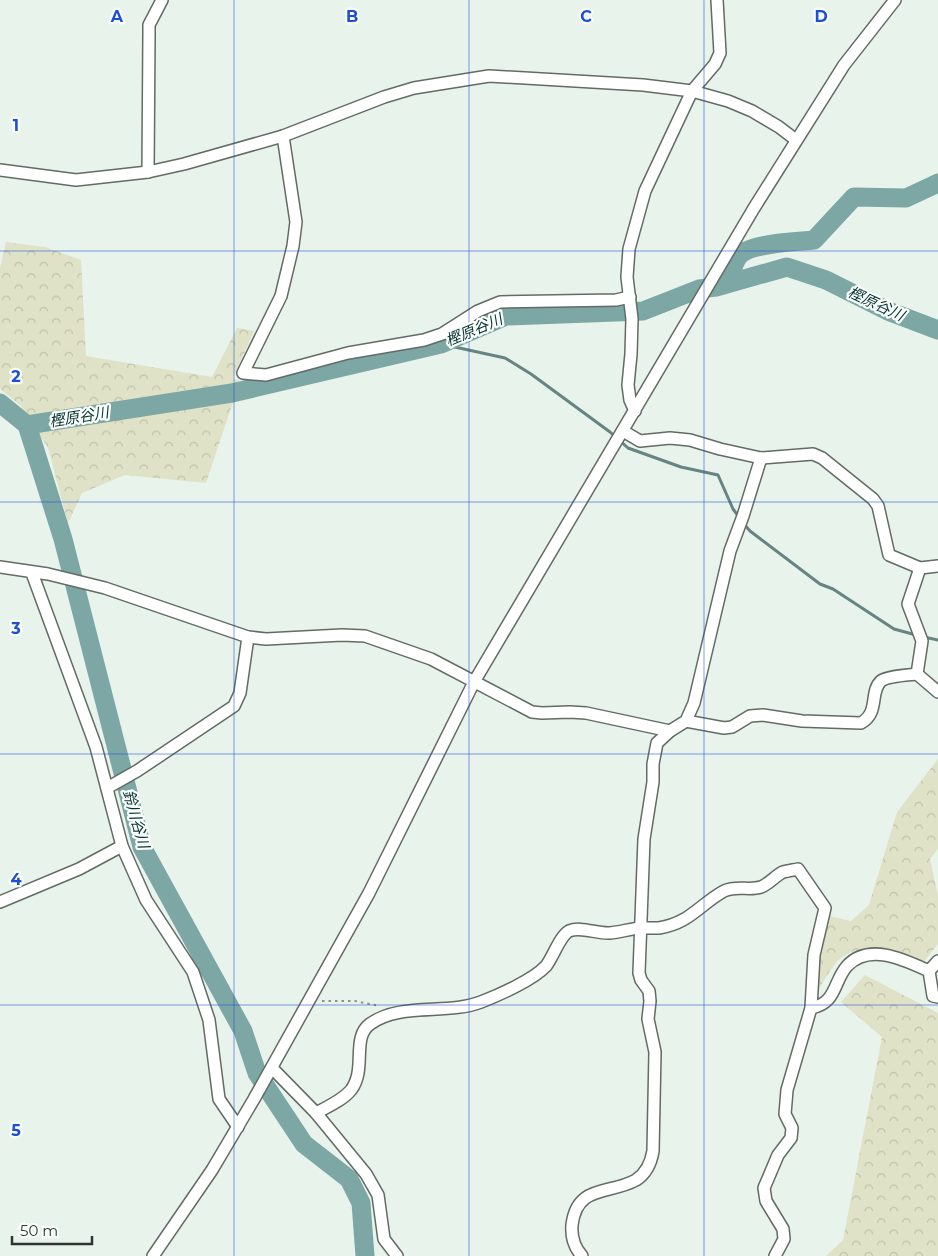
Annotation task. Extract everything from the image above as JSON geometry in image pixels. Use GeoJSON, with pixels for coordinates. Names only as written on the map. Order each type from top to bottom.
{"type":"FeatureCollection","features":[{"type":"Feature","properties":{"kind":"street"},"geometry":{"type":"LineString","coordinates":[[148,172],[148,33],[149,25],[162,0]]}},
{"type":"Feature","properties":{"kind":"street"},"geometry":{"type":"LineString","coordinates":[[635,411],[630,400],[628,385],[632,319],[627,277],[629,249],[645,191],[692,91],[715,64],[720,53],[717,0]]}},
{"type":"Feature","properties":{"kind":"street"},"geometry":{"type":"LineString","coordinates":[[153,1256],[212,1170],[238,1127],[369,893],[474,682],[702,296],[796,140],[844,65],[895,0]]}},
{"type":"Feature","properties":{"kind":"street"},"geometry":{"type":"LineString","coordinates":[[0,170],[76,180],[148,172],[184,164],[283,136],[384,97],[446,82],[488,76],[692,91],[752,110],[796,140]]}},
{"type":"Feature","properties":{"kind":"street"},"geometry":{"type":"LineString","coordinates":[[283,136],[296,222],[293,246],[281,296],[243,373],[266,375],[348,353],[424,340],[442,334],[478,312],[500,302],[630,299]]}},
{"type":"Feature","properties":{"kind":"street"},"geometry":{"type":"LineString","coordinates":[[620,437],[640,441],[670,438],[690,440],[761,458],[813,454],[822,458],[873,499],[878,506],[889,555],[920,568],[938,566]]}},
{"type":"Feature","properties":{"kind":"street"},"geometry":{"type":"LineString","coordinates":[[582,1256],[575,1249],[572,1238],[572,1226],[579,1203],[590,1195],[636,1180],[651,1163],[653,1151],[655,1052],[648,1020],[649,991],[639,973],[644,839],[653,782],[653,764],[657,743],[686,721],[694,703],[730,551],[742,520],[761,458]]}},
{"type":"Feature","properties":{"kind":"street"},"geometry":{"type":"LineString","coordinates":[[0,567],[48,574],[105,588],[248,637],[266,639],[342,635],[366,636],[431,659],[532,712],[586,714],[670,732]]}},
{"type":"Feature","properties":{"kind":"street"},"geometry":{"type":"LineString","coordinates":[[917,674],[921,637],[908,604],[920,568]]}},
{"type":"Feature","properties":{"kind":"street"},"geometry":{"type":"LineString","coordinates":[[32,573],[111,786],[122,846],[146,900],[193,972],[208,1020],[220,1099],[224,1109],[238,1127]]}},
{"type":"Feature","properties":{"kind":"street"},"geometry":{"type":"LineString","coordinates":[[111,786],[137,771],[234,706],[240,694],[248,637]]}},
{"type":"Feature","properties":{"kind":"street"},"geometry":{"type":"LineString","coordinates":[[686,721],[724,728],[732,727],[750,716],[763,715],[802,721],[861,723],[868,719],[872,712],[878,687],[881,681],[887,678],[917,674],[938,692]]}},
{"type":"Feature","properties":{"kind":"street"},"geometry":{"type":"LineString","coordinates":[[0,902],[79,869],[122,846]]}},
{"type":"Feature","properties":{"kind":"street"},"geometry":{"type":"LineString","coordinates":[[316,1113],[342,1098],[351,1090],[358,1074],[362,1032],[369,1024],[380,1018],[402,1012],[458,1008],[480,1003],[528,980],[538,973],[546,965],[565,934],[570,931],[580,930],[609,933],[676,924],[687,919],[723,892],[733,887],[760,887],[783,872],[798,869],[826,908],[814,955],[811,1008],[787,1090],[785,1114],[792,1128],[791,1138],[778,1155],[764,1188],[766,1201],[783,1229],[784,1239],[775,1256]]}},
{"type":"Feature","properties":{"kind":"street"},"geometry":{"type":"LineString","coordinates":[[811,1008],[826,1003],[846,966],[859,957],[871,953],[886,955],[929,971]]}},
{"type":"Feature","properties":{"kind":"street"},"geometry":{"type":"LineString","coordinates":[[929,971],[938,961]]}},
{"type":"Feature","properties":{"kind":"street"},"geometry":{"type":"LineString","coordinates":[[929,971],[933,996],[938,997]]}},
{"type":"Feature","properties":{"kind":"street"},"geometry":{"type":"LineString","coordinates":[[270,1070],[316,1113],[366,1174],[378,1195],[384,1239],[397,1256]]}},
{"type":"Feature","properties":{"kind":"path"},"geometry":{"type":"LineString","coordinates":[[310,1001],[355,1001],[384,1006]]}},
{"type":"Feature","properties":{"kind":"green space"},"geometry":{"type":"Polygon","coordinates":[[[6,242],[45,247],[81,260],[86,356],[212,377],[237,328],[254,331],[233,378],[240,381],[206,483],[125,475],[82,493],[68,523],[48,448],[20,405],[0,389],[0,268],[6,242]]]}},
{"type":"Feature","properties":{"kind":"green space"},"geometry":{"type":"Polygon","coordinates":[[[938,759],[938,849],[930,859],[938,896],[938,944],[922,964],[881,950],[871,949],[851,952],[834,965],[816,993],[817,973],[829,916],[851,921],[869,905],[897,812],[938,759]]]}},
{"type":"Feature","properties":{"kind":"green space"},"geometry":{"type":"Polygon","coordinates":[[[865,975],[938,1013],[938,1256],[826,1256],[843,1240],[882,1037],[841,1002],[865,975]]]}},
{"type":"Feature","properties":{"kind":"waterway"},"geometry":{"type":"LineString","coordinates":[[727,283],[736,260],[743,252],[773,244],[814,240],[854,197],[906,198],[938,183]]}},
{"type":"Feature","properties":{"kind":"waterway","name":"樫原谷川"},"geometry":{"type":"LineString","coordinates":[[27,425],[232,393],[441,344],[506,316],[643,311],[699,289],[716,287],[787,267],[826,280],[888,311],[938,330]]}},
{"type":"Feature","properties":{"kind":"waterway"},"geometry":{"type":"LineString","coordinates":[[441,344],[505,358],[531,374],[610,432],[628,448],[681,467],[718,475],[733,509],[739,517]]}},
{"type":"Feature","properties":{"kind":"waterway","name":"鈴川谷川"},"geometry":{"type":"LineString","coordinates":[[0,403],[27,425],[63,539],[142,847],[243,1031],[257,1073],[304,1144],[349,1179],[361,1203],[365,1256]]}},
{"type":"Feature","properties":{"kind":"waterway"},"geometry":{"type":"LineString","coordinates":[[744,524],[750,531],[820,584],[833,589],[894,629],[916,635]]}},
{"type":"Feature","properties":{"kind":"waterway"},"geometry":{"type":"LineString","coordinates":[[924,637],[938,640]]}}]}
